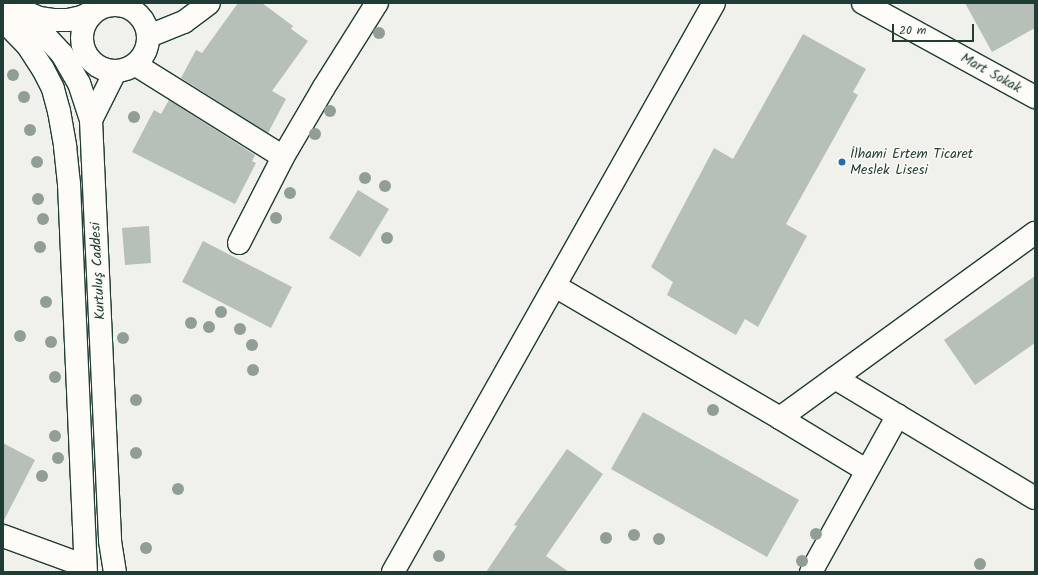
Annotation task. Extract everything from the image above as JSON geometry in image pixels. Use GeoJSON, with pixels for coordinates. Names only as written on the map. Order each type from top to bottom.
{"type":"FeatureCollection","features":[{"type":"Feature","properties":{"kind":"street"},"geometry":{"type":"LineString","coordinates":[[4,3],[39,18],[53,20],[68,20],[82,17],[98,9],[108,5],[120,4],[130,8],[140,15],[146,25],[149,36],[143,57],[136,65],[126,70],[115,72],[104,70],[94,65],[87,57],[82,47],[81,36],[84,25],[90,16],[98,9]]}},
{"type":"Feature","properties":{"kind":"street","name":"Kurtuluş Caddesi"},"geometry":{"type":"LineString","coordinates":[[4,3],[35,25],[62,54],[79,83],[91,120],[110,541],[115,572]]}},
{"type":"Feature","properties":{"kind":"street"},"geometry":{"type":"LineString","coordinates":[[149,36],[184,22],[209,3]]}},
{"type":"Feature","properties":{"kind":"street"},"geometry":{"type":"LineString","coordinates":[[239,243],[283,158],[324,87],[377,3]]}},
{"type":"Feature","properties":{"kind":"street"},"geometry":{"type":"LineString","coordinates":[[393,572],[714,3]]}},
{"type":"Feature","properties":{"kind":"street","name":"Mart Sokak"},"geometry":{"type":"LineString","coordinates":[[866,4],[1035,97]]}},
{"type":"Feature","properties":{"kind":"street","name":"Kurtuluş Caddesi"},"geometry":{"type":"LineString","coordinates":[[3,20],[28,46],[53,89],[59,111],[65,146],[69,184],[85,569]]}},
{"type":"Feature","properties":{"kind":"street"},"geometry":{"type":"LineString","coordinates":[[136,65],[283,158]]}},
{"type":"Feature","properties":{"kind":"street"},"geometry":{"type":"LineString","coordinates":[[91,120],[115,72]]}},
{"type":"Feature","properties":{"kind":"street"},"geometry":{"type":"LineString","coordinates":[[780,418],[1035,233]]}},
{"type":"Feature","properties":{"kind":"street"},"geometry":{"type":"LineString","coordinates":[[555,286],[866,470]]}},
{"type":"Feature","properties":{"kind":"street"},"geometry":{"type":"LineString","coordinates":[[835,378],[1035,498]]}},
{"type":"Feature","properties":{"kind":"street"},"geometry":{"type":"LineString","coordinates":[[811,572],[866,470],[898,415]]}},
{"type":"Feature","properties":{"kind":"street"},"geometry":{"type":"LineString","coordinates":[[3,536],[85,569]]}},
{"type":"Feature","properties":{"kind":"building"},"geometry":{"type":"Polygon","coordinates":[[[238,3],[262,3],[293,26],[291,29],[308,41],[272,91],[286,99],[268,133],[181,78],[196,50],[202,53],[238,3]]]}},
{"type":"Feature","properties":{"kind":"building"},"geometry":{"type":"Polygon","coordinates":[[[965,3],[1035,3],[1035,28],[992,52],[965,3]]]}},
{"type":"Feature","properties":{"kind":"building"},"geometry":{"type":"Polygon","coordinates":[[[803,34],[866,69],[853,92],[858,95],[786,224],[807,236],[758,327],[745,319],[736,335],[667,295],[673,282],[651,267],[714,148],[733,159],[803,34]]]}},
{"type":"Feature","properties":{"kind":"building"},"geometry":{"type":"Polygon","coordinates":[[[169,100],[255,155],[252,161],[256,163],[235,204],[132,152],[154,110],[161,114],[169,100]]]}},
{"type":"Feature","properties":{"kind":"building"},"geometry":{"type":"Polygon","coordinates":[[[358,190],[389,209],[360,257],[329,238],[358,190]]]}},
{"type":"Feature","properties":{"kind":"building"},"geometry":{"type":"Polygon","coordinates":[[[149,226],[151,263],[125,265],[122,228],[149,226]]]}},
{"type":"Feature","properties":{"kind":"building"},"geometry":{"type":"Polygon","coordinates":[[[203,241],[292,287],[271,328],[182,282],[203,241]]]}},
{"type":"Feature","properties":{"kind":"building"},"geometry":{"type":"Polygon","coordinates":[[[1035,276],[1035,343],[975,385],[944,340],[1035,276]]]}},
{"type":"Feature","properties":{"kind":"building"},"geometry":{"type":"Polygon","coordinates":[[[643,412],[799,500],[767,557],[611,469],[643,412]]]}},
{"type":"Feature","properties":{"kind":"building"},"geometry":{"type":"Polygon","coordinates":[[[3,443],[35,460],[3,522],[3,443]]]}},
{"type":"Feature","properties":{"kind":"building"},"geometry":{"type":"Polygon","coordinates":[[[567,449],[603,474],[546,556],[569,572],[486,572],[517,526],[514,525],[567,449]]]}},
{"type":"Feature","properties":{"kind":"place","name":"İlhami Ertem Ticaret Meslek Lisesi"},"geometry":{"type":"Point","coordinates":[842,162]}}]}
